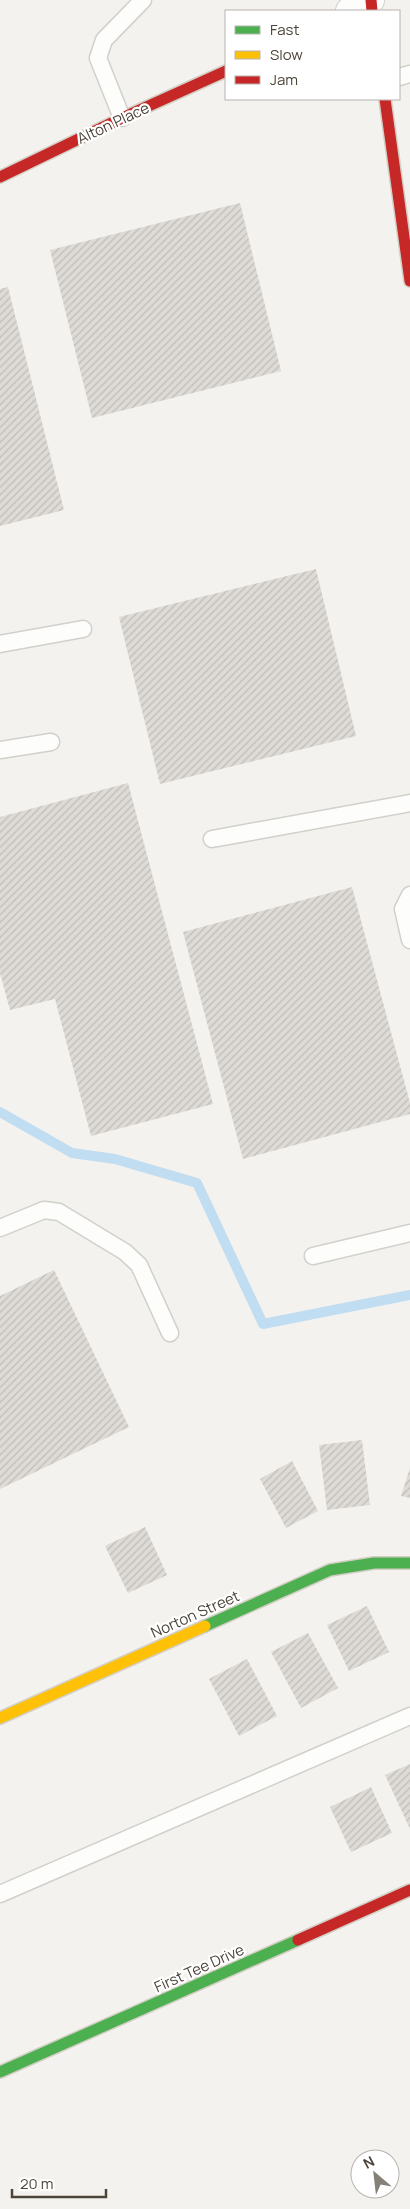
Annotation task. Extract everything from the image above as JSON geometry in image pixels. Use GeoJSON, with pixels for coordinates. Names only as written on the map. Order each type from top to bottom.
{"type":"FeatureCollection","features":[{"type":"Feature","properties":{"kind":"street"},"geometry":{"type":"LineString","coordinates":[[352,10],[370,0]]}},
{"type":"Feature","properties":{"kind":"street","name":"Alton Place"},"geometry":{"type":"LineString","coordinates":[[0,176],[225,71]]}},
{"type":"Feature","properties":{"kind":"street"},"geometry":{"type":"LineString","coordinates":[[384,100],[410,281]]}},
{"type":"Feature","properties":{"kind":"street","name":"Norton Street"},"geometry":{"type":"LineString","coordinates":[[0,1718],[330,1570],[374,1563],[410,1563]]}},
{"type":"Feature","properties":{"kind":"street","name":"First Tee Drive"},"geometry":{"type":"LineString","coordinates":[[0,2072],[410,1890]]}},
{"type":"Feature","properties":{"kind":"lane"},"geometry":{"type":"LineString","coordinates":[[122,118],[98,58],[104,40],[143,0]]}},
{"type":"Feature","properties":{"kind":"lane"},"geometry":{"type":"LineString","coordinates":[[0,644],[83,629]]}},
{"type":"Feature","properties":{"kind":"lane"},"geometry":{"type":"LineString","coordinates":[[0,750],[51,742]]}},
{"type":"Feature","properties":{"kind":"lane"},"geometry":{"type":"LineString","coordinates":[[212,839],[410,803]]}},
{"type":"Feature","properties":{"kind":"lane"},"geometry":{"type":"LineString","coordinates":[[410,895],[403,909],[410,940]]}},
{"type":"Feature","properties":{"kind":"lane"},"geometry":{"type":"LineString","coordinates":[[0,1228],[44,1210],[59,1212],[125,1252],[138,1265],[170,1333]]}},
{"type":"Feature","properties":{"kind":"lane"},"geometry":{"type":"LineString","coordinates":[[313,1256],[410,1233]]}},
{"type":"Feature","properties":{"kind":"lane"},"geometry":{"type":"LineString","coordinates":[[0,1894],[410,1716]]}},
{"type":"Feature","properties":{"kind":"building"},"geometry":{"type":"Polygon","coordinates":[[[240,203],[281,371],[92,418],[50,250],[240,203]]]}},
{"type":"Feature","properties":{"kind":"building"},"geometry":{"type":"Polygon","coordinates":[[[8,287],[64,510],[0,526],[0,289],[8,287]]]}},
{"type":"Feature","properties":{"kind":"building"},"geometry":{"type":"Polygon","coordinates":[[[316,569],[356,736],[160,784],[119,617],[316,569]]]}},
{"type":"Feature","properties":{"kind":"building"},"geometry":{"type":"Polygon","coordinates":[[[128,783],[213,1104],[91,1136],[55,999],[10,1010],[0,973],[0,817],[128,783]]]}},
{"type":"Feature","properties":{"kind":"building"},"geometry":{"type":"Polygon","coordinates":[[[352,887],[410,1103],[410,1114],[243,1159],[183,932],[352,887]]]}},
{"type":"Feature","properties":{"kind":"building"},"geometry":{"type":"Polygon","coordinates":[[[54,1270],[129,1427],[0,1489],[0,1296],[54,1270]]]}},
{"type":"Feature","properties":{"kind":"building"},"geometry":{"type":"Polygon","coordinates":[[[362,1440],[370,1505],[327,1510],[319,1445],[362,1440]]]}},
{"type":"Feature","properties":{"kind":"building"},"geometry":{"type":"Polygon","coordinates":[[[292,1461],[318,1511],[286,1528],[260,1479],[292,1461]]]}},
{"type":"Feature","properties":{"kind":"building"},"geometry":{"type":"Polygon","coordinates":[[[410,1468],[410,1498],[401,1496],[410,1468]]]}},
{"type":"Feature","properties":{"kind":"building"},"geometry":{"type":"Polygon","coordinates":[[[145,1527],[167,1575],[128,1593],[105,1546],[145,1527]]]}},
{"type":"Feature","properties":{"kind":"building"},"geometry":{"type":"Polygon","coordinates":[[[367,1606],[389,1652],[349,1671],[327,1625],[367,1606]]]}},
{"type":"Feature","properties":{"kind":"building"},"geometry":{"type":"Polygon","coordinates":[[[308,1633],[338,1688],[301,1708],[271,1652],[308,1633]]]}},
{"type":"Feature","properties":{"kind":"building"},"geometry":{"type":"Polygon","coordinates":[[[247,1659],[277,1716],[239,1736],[209,1679],[247,1659]]]}},
{"type":"Feature","properties":{"kind":"building"},"geometry":{"type":"Polygon","coordinates":[[[410,1764],[410,1829],[385,1775],[410,1764]]]}},
{"type":"Feature","properties":{"kind":"building"},"geometry":{"type":"Polygon","coordinates":[[[371,1787],[392,1833],[351,1852],[330,1807],[371,1787]]]}},
{"type":"Feature","properties":{"kind":"waterway"},"geometry":{"type":"LineString","coordinates":[[0,1112],[72,1153],[115,1159],[197,1183],[263,1324],[410,1295]]}},
{"type":"Feature","properties":{"kind":"traffic: fast"},"geometry":{"type":"LineString","coordinates":[[205,1626],[330,1570],[374,1563],[410,1563]]}},
{"type":"Feature","properties":{"kind":"traffic: fast"},"geometry":{"type":"LineString","coordinates":[[0,2072],[298,1940]]}},
{"type":"Feature","properties":{"kind":"traffic: slow"},"geometry":{"type":"LineString","coordinates":[[0,1718],[205,1626]]}},
{"type":"Feature","properties":{"kind":"traffic: jam"},"geometry":{"type":"LineString","coordinates":[[371,0],[372,10]]}},
{"type":"Feature","properties":{"kind":"traffic: jam"},"geometry":{"type":"LineString","coordinates":[[0,177],[122,118],[225,71]]}},
{"type":"Feature","properties":{"kind":"traffic: jam"},"geometry":{"type":"LineString","coordinates":[[385,100],[410,281]]}},
{"type":"Feature","properties":{"kind":"traffic: jam"},"geometry":{"type":"LineString","coordinates":[[298,1940],[410,1890]]}}]}
